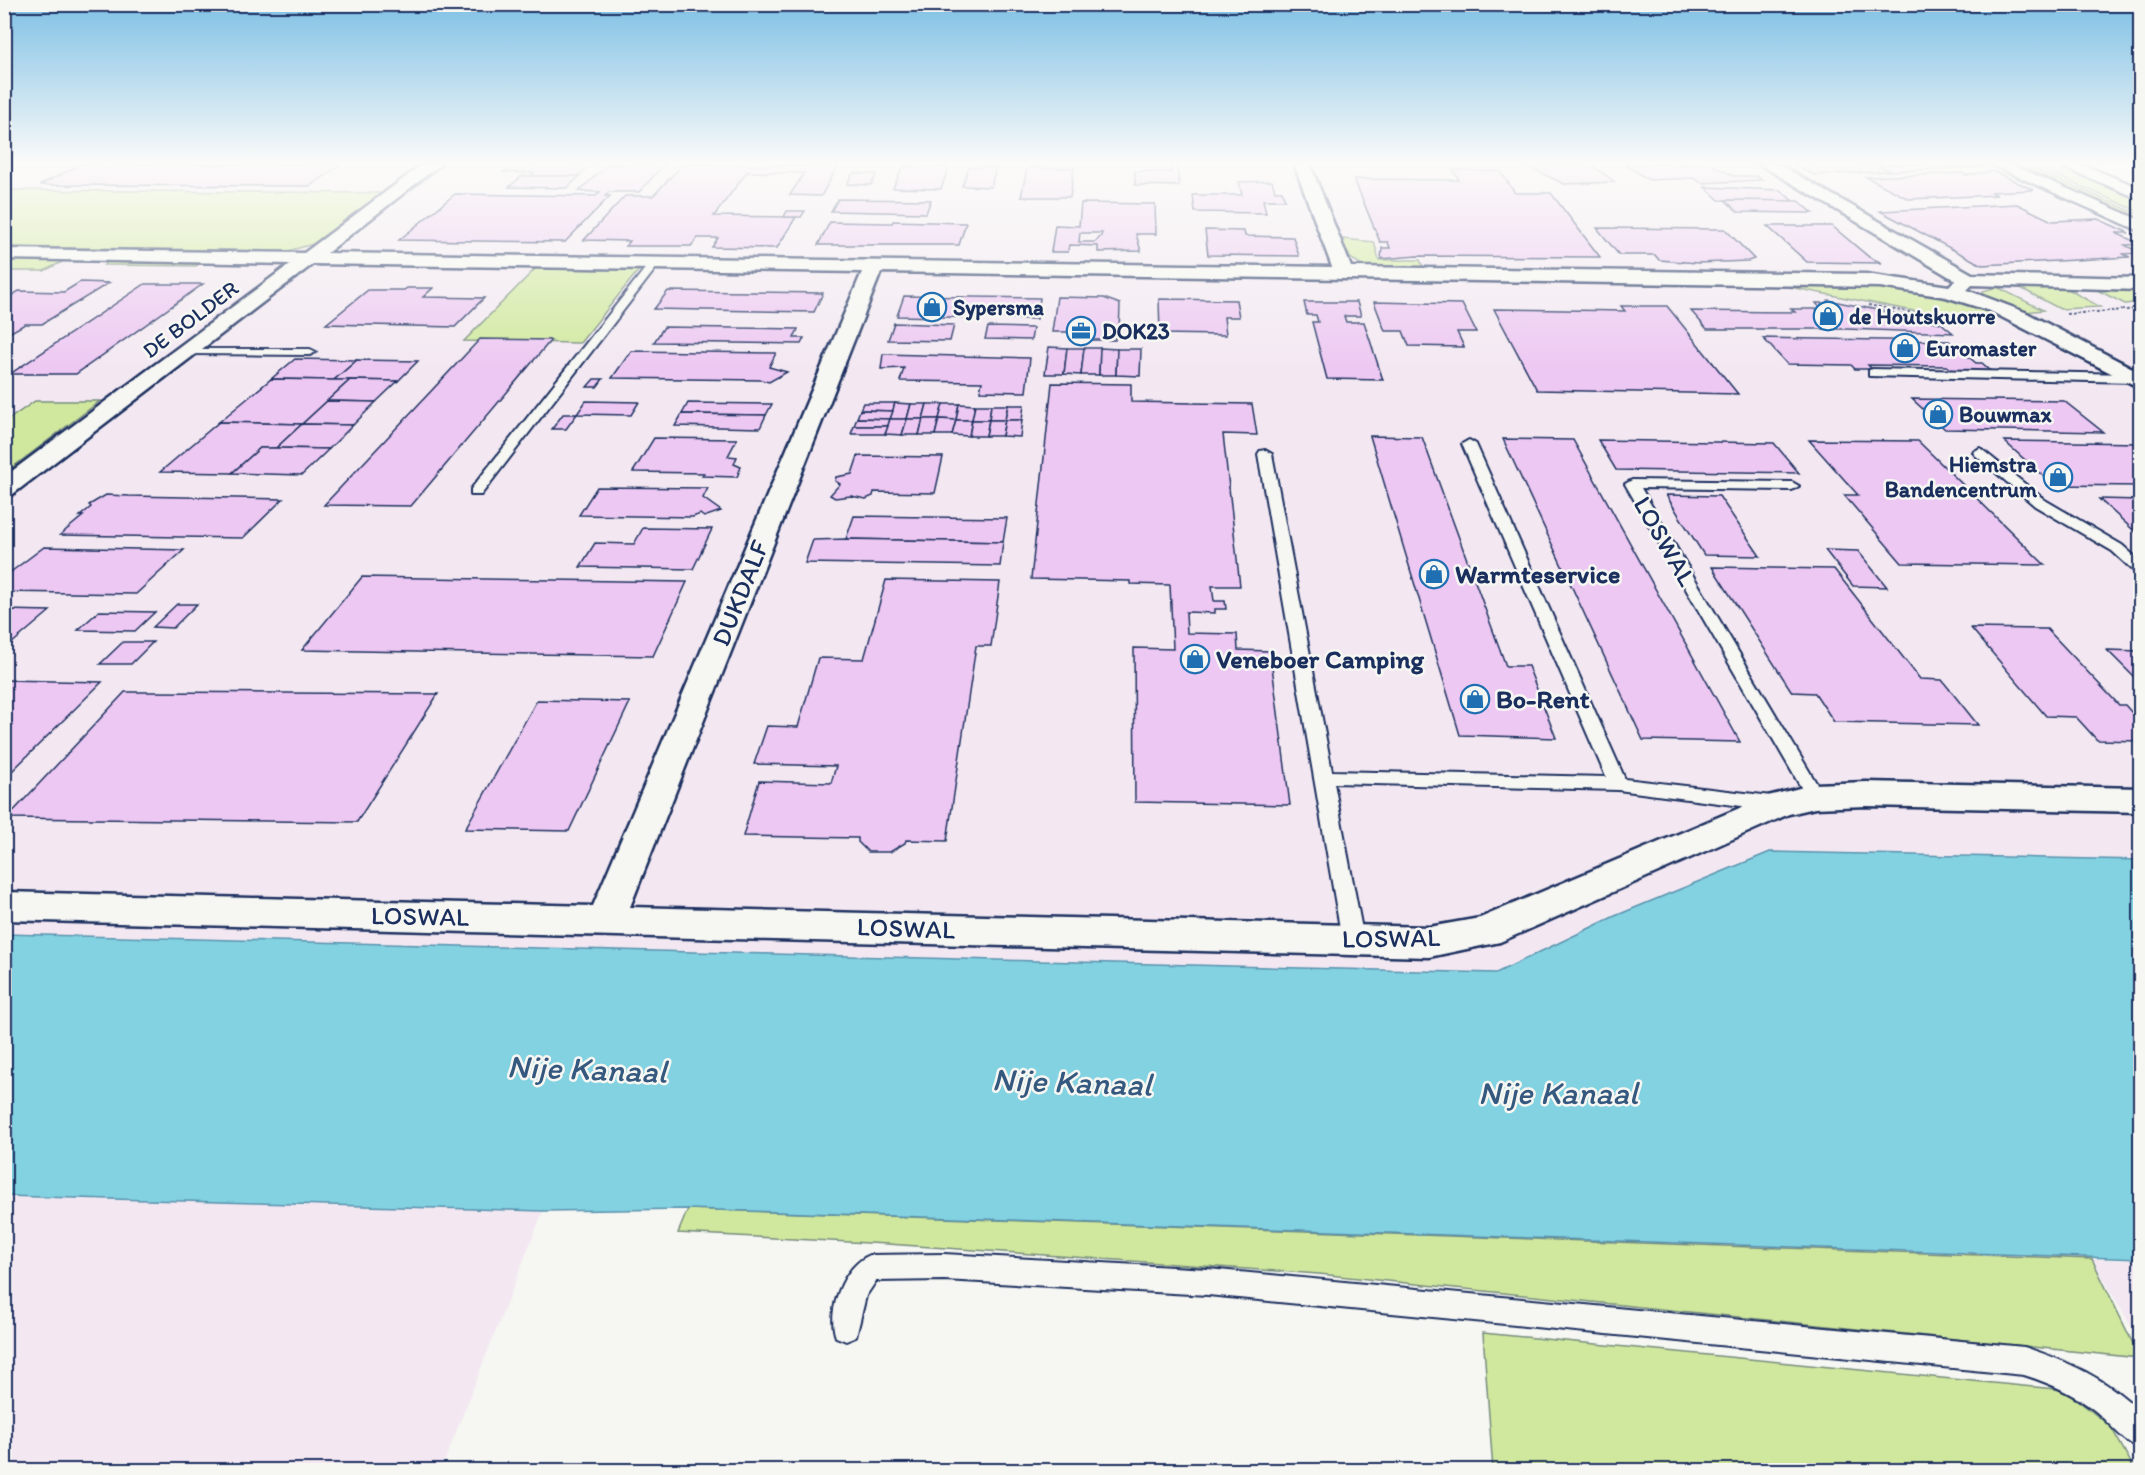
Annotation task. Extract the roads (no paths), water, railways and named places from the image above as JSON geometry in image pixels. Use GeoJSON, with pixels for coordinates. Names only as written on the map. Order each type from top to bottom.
{"type":"FeatureCollection","features":[{"type":"Feature","properties":{"kind":"street","name":"DE BOLDER"},"geometry":{"type":"LineString","coordinates":[[4,489],[343,233]]}},
{"type":"Feature","properties":{"kind":"street"},"geometry":{"type":"LineString","coordinates":[[1329,233],[1344,273]]}},
{"type":"Feature","properties":{"kind":"street"},"geometry":{"type":"LineString","coordinates":[[1891,233],[1968,279],[1994,282],[2140,284]]}},
{"type":"Feature","properties":{"kind":"street"},"geometry":{"type":"LineString","coordinates":[[4,254],[1866,280],[1909,283],[1977,299],[2022,319],[2137,379]]}},
{"type":"Feature","properties":{"kind":"street","name":"DUKDALF"},"geometry":{"type":"LineString","coordinates":[[606,920],[874,266]]}},
{"type":"Feature","properties":{"kind":"street"},"geometry":{"type":"LineString","coordinates":[[1953,293],[1968,279]]}},
{"type":"Feature","properties":{"kind":"street","name":"LOSWAL"},"geometry":{"type":"LineString","coordinates":[[4,906],[1429,942],[1486,932],[1797,800],[1866,794],[2140,800]]}},
{"type":"Feature","properties":{"kind":"lane"},"geometry":{"type":"LineString","coordinates":[[476,492],[655,263]]}},
{"type":"Feature","properties":{"kind":"lane"},"geometry":{"type":"LineString","coordinates":[[188,351],[310,352]]}},
{"type":"Feature","properties":{"kind":"lane"},"geometry":{"type":"LineString","coordinates":[[1873,373],[2137,379]]}},
{"type":"Feature","properties":{"kind":"lane"},"geometry":{"type":"LineString","coordinates":[[1469,444],[1618,784]]}},
{"type":"Feature","properties":{"kind":"lane"},"geometry":{"type":"LineString","coordinates":[[1980,452],[2040,504],[2117,548],[2140,569]]}},
{"type":"Feature","properties":{"kind":"lane"},"geometry":{"type":"LineString","coordinates":[[1265,454],[1353,940]]}},
{"type":"Feature","properties":{"kind":"lane","name":"LOSWAL"},"geometry":{"type":"LineString","coordinates":[[1791,486],[1632,484],[1797,800]]}},
{"type":"Feature","properties":{"kind":"lane","name":"LOSWAL"},"geometry":{"type":"LineString","coordinates":[[1323,777],[1618,784],[1797,800]]}},
{"type":"Feature","properties":{"kind":"lane"},"geometry":{"type":"LineString","coordinates":[[846,1327],[856,1282],[870,1268],[944,1266],[1208,1282],[2024,1361],[2061,1372],[2079,1383],[2126,1417],[2140,1433]]}},
{"type":"Feature","properties":{"kind":"water","name":"Nije Kanaal"},"geometry":{"type":"Polygon","coordinates":[[[1770,852],[2140,860],[2140,1259],[688,1209],[543,1211],[5,1196],[5,934],[1496,973],[1615,916],[1770,852]]]}},
{"type":"Feature","properties":{"kind":"place","name":"Sypersma"},"geometry":{"type":"Point","coordinates":[932,307]}},
{"type":"Feature","properties":{"kind":"place","name":"de Houtskuorre"},"geometry":{"type":"Point","coordinates":[1828,316]}},
{"type":"Feature","properties":{"kind":"place","name":"DOK23"},"geometry":{"type":"Point","coordinates":[1081,331]}},
{"type":"Feature","properties":{"kind":"place","name":"Euromaster"},"geometry":{"type":"Point","coordinates":[1905,348]}},
{"type":"Feature","properties":{"kind":"place","name":"Bouwmax"},"geometry":{"type":"Point","coordinates":[1938,414]}},
{"type":"Feature","properties":{"kind":"place","name":"Hiemstra Bandencentrum"},"geometry":{"type":"Point","coordinates":[2058,477]}},
{"type":"Feature","properties":{"kind":"place","name":"Warmteservice"},"geometry":{"type":"Point","coordinates":[1434,574]}},
{"type":"Feature","properties":{"kind":"place","name":"Veneboer Camping"},"geometry":{"type":"Point","coordinates":[1195,659]}},
{"type":"Feature","properties":{"kind":"place","name":"Bo-Rent"},"geometry":{"type":"Point","coordinates":[1475,699]}}]}
